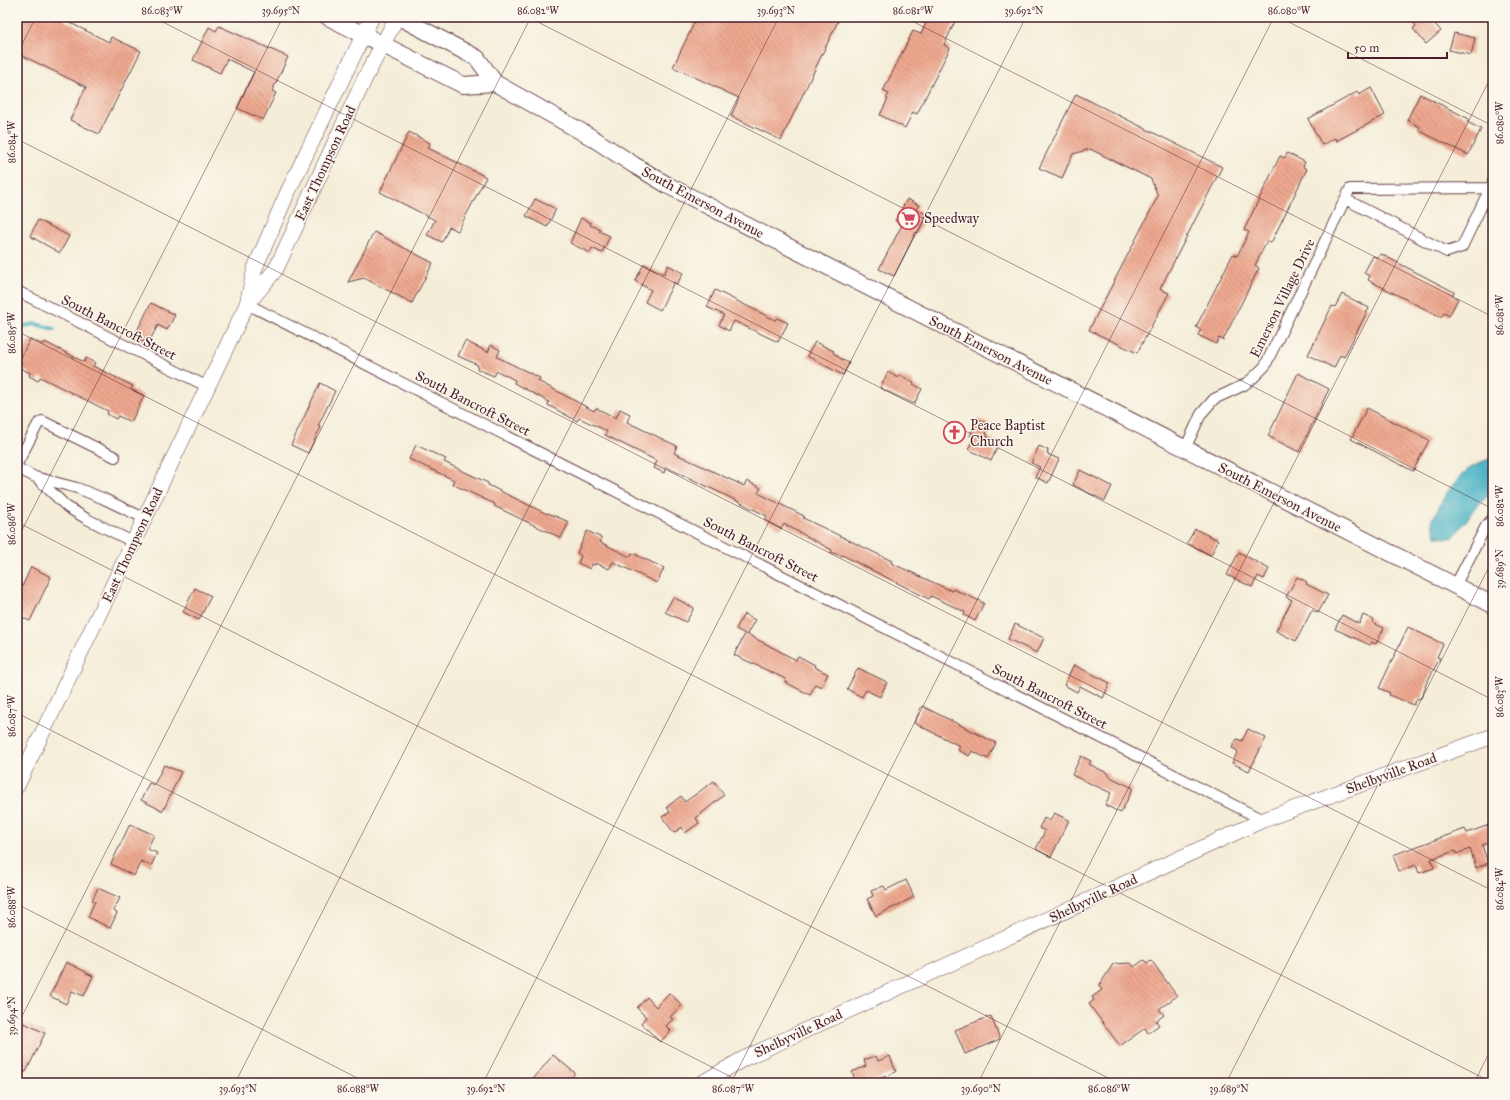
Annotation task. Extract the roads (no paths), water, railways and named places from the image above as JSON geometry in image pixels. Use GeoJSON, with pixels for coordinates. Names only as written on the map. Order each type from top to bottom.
{"type":"FeatureCollection","features":[{"type":"Feature","properties":{"kind":"main road"},"geometry":{"type":"LineString","coordinates":[[328,17],[463,85],[495,83]]}},
{"type":"Feature","properties":{"kind":"main road","name":"East Thompson Road"},"geometry":{"type":"LineString","coordinates":[[17,786],[247,304],[255,268],[286,196],[372,17]]}},
{"type":"Feature","properties":{"kind":"main road","name":"East Thompson Road"},"geometry":{"type":"LineString","coordinates":[[247,304],[276,269],[382,44],[398,17]]}},
{"type":"Feature","properties":{"kind":"main road","name":"South Emerson Avenue"},"geometry":{"type":"LineString","coordinates":[[398,17],[477,58],[495,83],[591,137],[669,186],[1493,605]]}},
{"type":"Feature","properties":{"kind":"main road","name":"Shelbyville Road"},"geometry":{"type":"LineString","coordinates":[[702,1083],[742,1060],[1263,820],[1493,736]]}},
{"type":"Feature","properties":{"kind":"street","name":"Emerson Village Drive"},"geometry":{"type":"LineString","coordinates":[[1185,449],[1201,414],[1214,399],[1244,385],[1264,366],[1345,199],[1350,189],[1492,185],[1462,247],[1448,252],[1345,199]]}},
{"type":"Feature","properties":{"kind":"street","name":"South Bancroft Street"},"geometry":{"type":"LineString","coordinates":[[17,291],[208,387]]}},
{"type":"Feature","properties":{"kind":"street","name":"South Bancroft Street"},"geometry":{"type":"LineString","coordinates":[[247,304],[1263,820]]}},
{"type":"Feature","properties":{"kind":"street"},"geometry":{"type":"LineString","coordinates":[[17,464],[38,424],[42,421],[115,457]]}},
{"type":"Feature","properties":{"kind":"street"},"geometry":{"type":"LineString","coordinates":[[17,468],[35,477],[77,488],[144,518]]}},
{"type":"Feature","properties":{"kind":"street"},"geometry":{"type":"LineString","coordinates":[[35,477],[67,506],[87,519],[133,542]]}},
{"type":"Feature","properties":{"kind":"street"},"geometry":{"type":"LineString","coordinates":[[1455,586],[1486,526],[1493,518]]}},
{"type":"Feature","properties":{"kind":"water"},"geometry":{"type":"Polygon","coordinates":[[[1493,458],[1493,491],[1475,509],[1453,538],[1436,536],[1432,521],[1448,491],[1471,467],[1493,458]]]}},
{"type":"Feature","properties":{"kind":"waterway"},"geometry":{"type":"LineString","coordinates":[[17,327],[36,324],[54,329]]}},
{"type":"Feature","properties":{"kind":"place","name":"Speedway"},"geometry":{"type":"Point","coordinates":[908,218]}},
{"type":"Feature","properties":{"kind":"place","name":"Peace Baptist Church"},"geometry":{"type":"Point","coordinates":[954,433]}}]}
